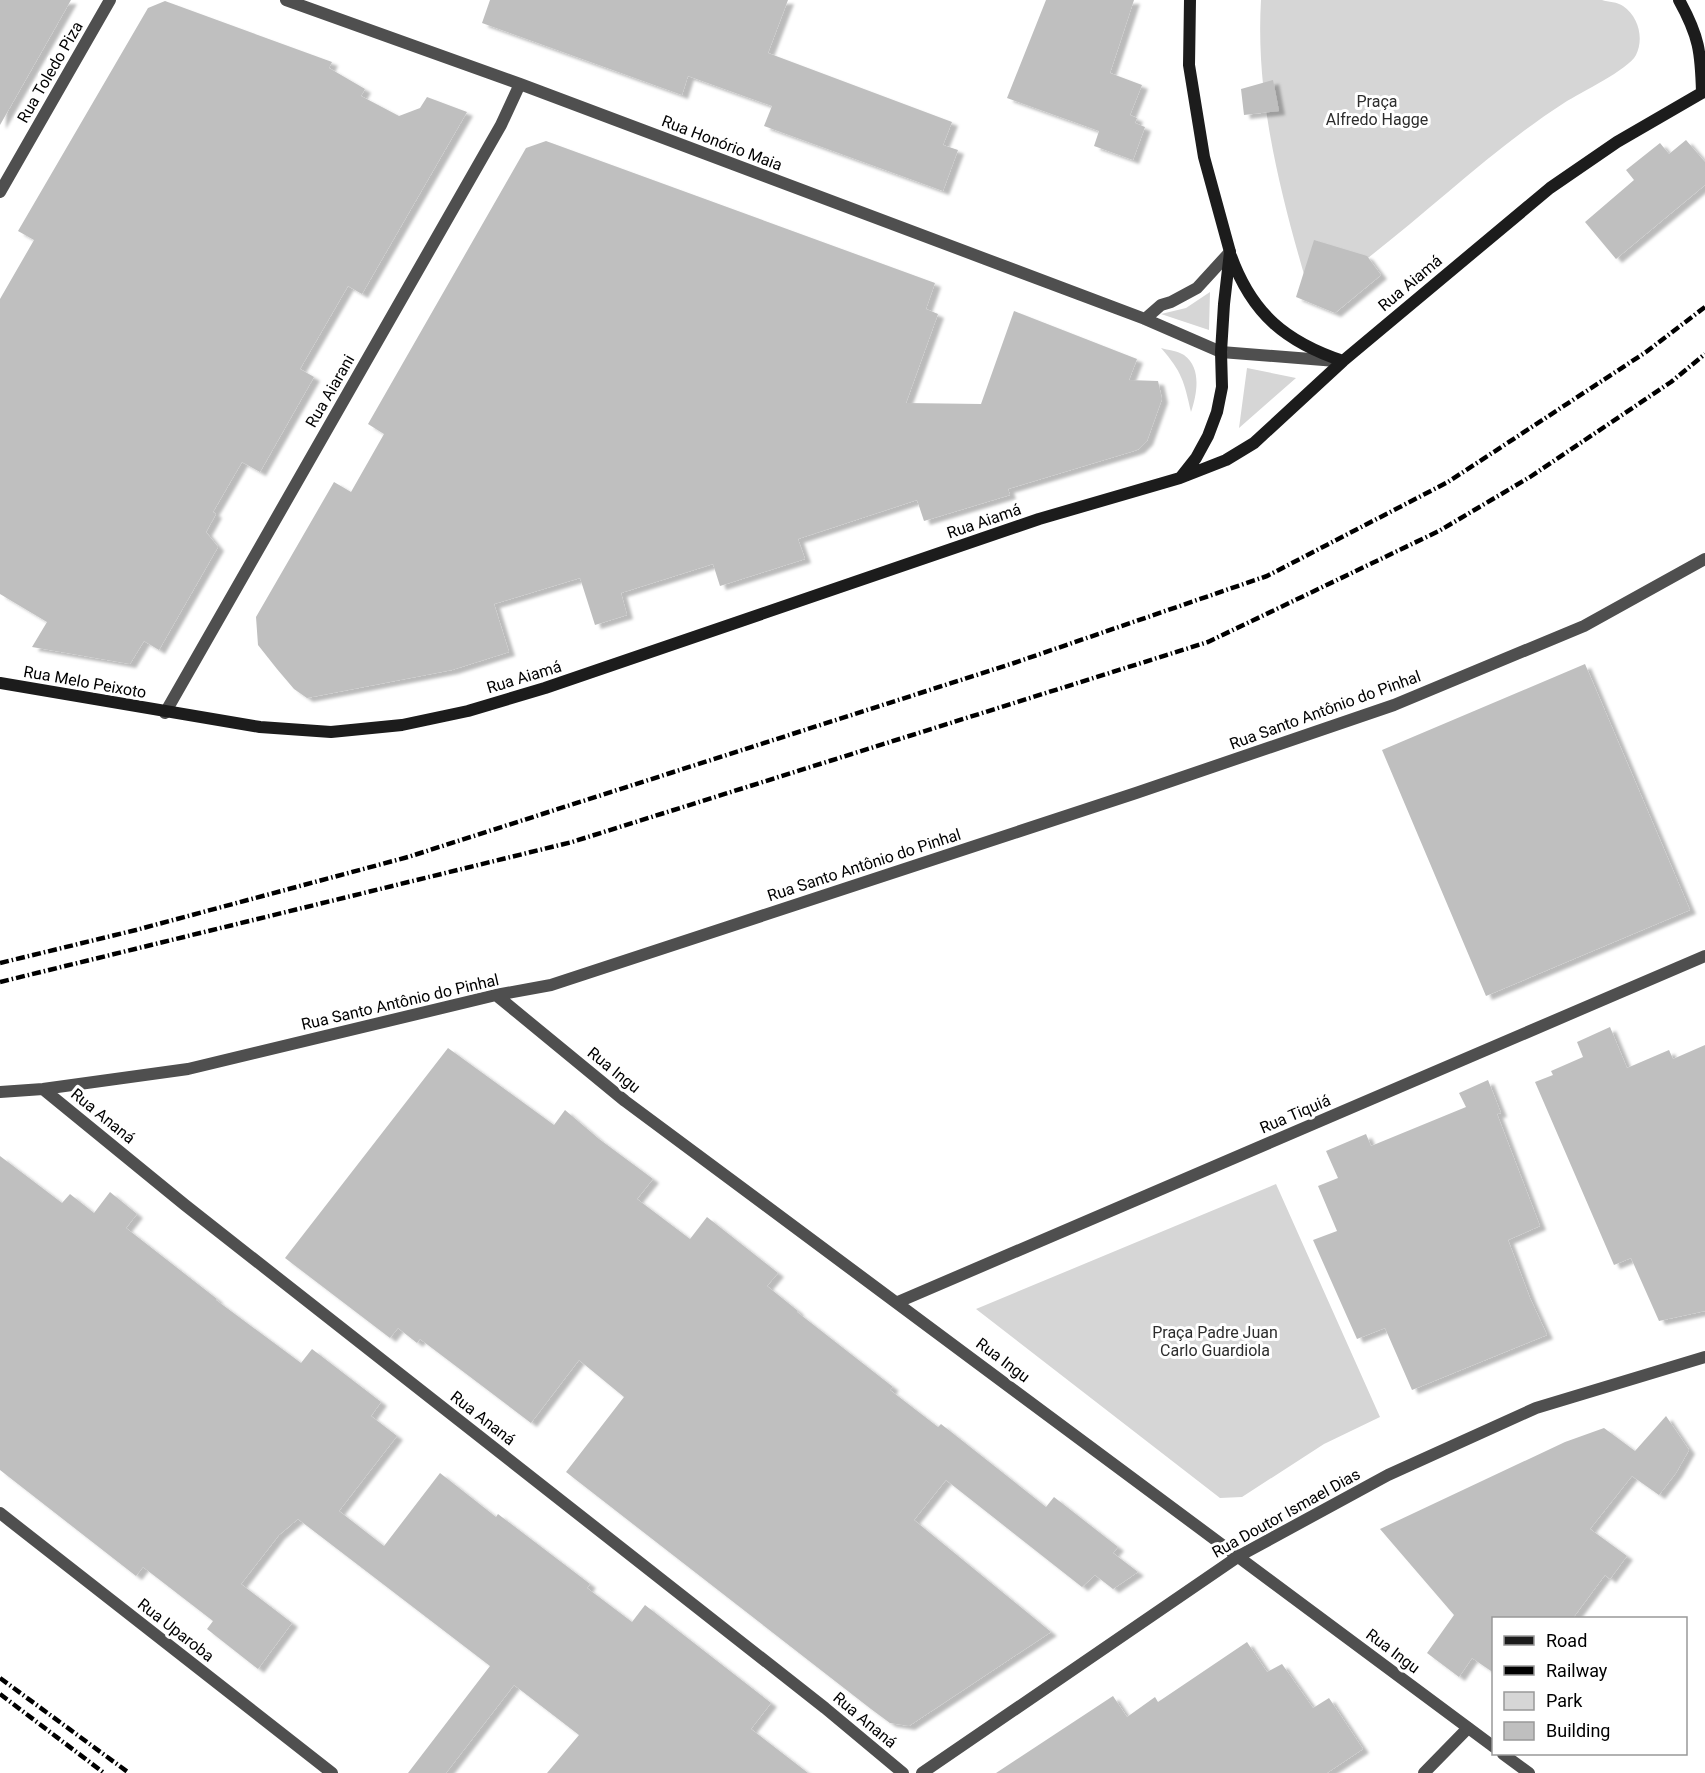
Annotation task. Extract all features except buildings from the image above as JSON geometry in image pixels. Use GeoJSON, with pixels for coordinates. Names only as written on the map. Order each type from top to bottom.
{"type":"FeatureCollection","features":[{"type":"Feature","properties":{"kind":"main road"},"geometry":{"type":"LineString","coordinates":[[1190,0],[1189,65],[1204,158],[1239,278],[1253,302],[1271,322],[1293,340],[1343,361]]}},
{"type":"Feature","properties":{"kind":"main road"},"geometry":{"type":"LineString","coordinates":[[1679,0],[1694,26],[1702,58],[1703,92]]}},
{"type":"Feature","properties":{"kind":"main road","name":"Rua Aiamá"},"geometry":{"type":"LineString","coordinates":[[165,713],[260,728],[331,732],[402,725],[468,711],[545,688],[1039,519],[1180,478],[1226,460],[1254,443],[1343,361],[1550,188],[1617,142],[1703,92]]}},
{"type":"Feature","properties":{"kind":"main road"},"geometry":{"type":"LineString","coordinates":[[1180,478],[1208,436],[1217,412],[1222,387],[1221,352],[1230,252]]}},
{"type":"Feature","properties":{"kind":"main road","name":"Rua Melo Peixoto"},"geometry":{"type":"LineString","coordinates":[[0,684],[165,713]]}},
{"type":"Feature","properties":{"kind":"street","name":"Rua Toledo Piza"},"geometry":{"type":"LineString","coordinates":[[0,192],[110,0]]}},
{"type":"Feature","properties":{"kind":"street","name":"Rua Honório Maia"},"geometry":{"type":"LineString","coordinates":[[286,0],[520,84],[1146,320],[1221,352],[1343,361]]}},
{"type":"Feature","properties":{"kind":"street","name":"Rua Aiarani"},"geometry":{"type":"LineString","coordinates":[[165,713],[501,125],[520,84]]}},
{"type":"Feature","properties":{"kind":"street"},"geometry":{"type":"LineString","coordinates":[[1146,320],[1161,304],[1171,302],[1197,288],[1230,252]]}},
{"type":"Feature","properties":{"kind":"street","name":"Rua Santo Antônio do Pinhal"},"geometry":{"type":"LineString","coordinates":[[0,1092],[43,1089],[188,1069],[496,995],[551,985],[1136,793],[1394,705],[1584,626],[1705,559]]}},
{"type":"Feature","properties":{"kind":"street","name":"Rua Tiquiá"},"geometry":{"type":"LineString","coordinates":[[898,1302],[1705,956]]}},
{"type":"Feature","properties":{"kind":"street","name":"Rua Ingu"},"geometry":{"type":"LineString","coordinates":[[496,995],[625,1101],[1492,1745]]}},
{"type":"Feature","properties":{"kind":"street","name":"Rua Ananá"},"geometry":{"type":"LineString","coordinates":[[43,1089],[185,1205],[825,1707],[903,1773]]}},
{"type":"Feature","properties":{"kind":"street","name":"Rua Doutor Ismael Dias"},"geometry":{"type":"LineString","coordinates":[[922,1773],[1239,1556],[1388,1475],[1536,1408],[1705,1357]]}},
{"type":"Feature","properties":{"kind":"street","name":"Rua Uparoba"},"geometry":{"type":"LineString","coordinates":[[0,1513],[332,1773]]}},
{"type":"Feature","properties":{"kind":"street"},"geometry":{"type":"LineString","coordinates":[[1424,1773],[1468,1728]]}},
{"type":"Feature","properties":{"kind":"street"},"geometry":{"type":"LineString","coordinates":[[1504,1755],[1529,1773]]}},
{"type":"Feature","properties":{"kind":"green space","name":"Praça Alfredo Hagge"},"geometry":{"type":"Polygon","coordinates":[[[1261,0],[1602,0],[1623,6],[1633,16],[1640,35],[1640,42],[1636,55],[1624,67],[1537,121],[1360,264],[1310,295],[1281,186],[1266,112],[1260,38],[1261,0]]]}},
{"type":"Feature","properties":{"kind":"green space"},"geometry":{"type":"Polygon","coordinates":[[[1210,292],[1209,330],[1161,314],[1186,308],[1210,292]]]}},
{"type":"Feature","properties":{"kind":"green space"},"geometry":{"type":"Polygon","coordinates":[[[1161,348],[1184,355],[1194,367],[1196,389],[1191,412],[1181,377],[1161,348]]]}},
{"type":"Feature","properties":{"kind":"green space"},"geometry":{"type":"Polygon","coordinates":[[[1247,368],[1296,378],[1239,428],[1247,368]]]}},
{"type":"Feature","properties":{"kind":"green space","name":"Praça Padre Juan Carlo Guardiola"},"geometry":{"type":"Polygon","coordinates":[[[1276,1184],[1380,1417],[1324,1444],[1242,1497],[1220,1498],[976,1309],[1276,1184]]]}},
{"type":"Feature","properties":{"kind":"railway"},"geometry":{"type":"LineString","coordinates":[[0,963],[136,930],[408,857],[1014,663],[1267,576],[1448,482],[1646,352],[1705,307]]}},
{"type":"Feature","properties":{"kind":"railway"},"geometry":{"type":"LineString","coordinates":[[0,982],[572,842],[1208,642],[1439,531],[1530,477],[1671,382],[1705,354]]}},
{"type":"Feature","properties":{"kind":"railway"},"geometry":{"type":"LineString","coordinates":[[0,1678],[129,1773]]}},
{"type":"Feature","properties":{"kind":"railway"},"geometry":{"type":"LineString","coordinates":[[0,1694],[104,1773]]}}]}
